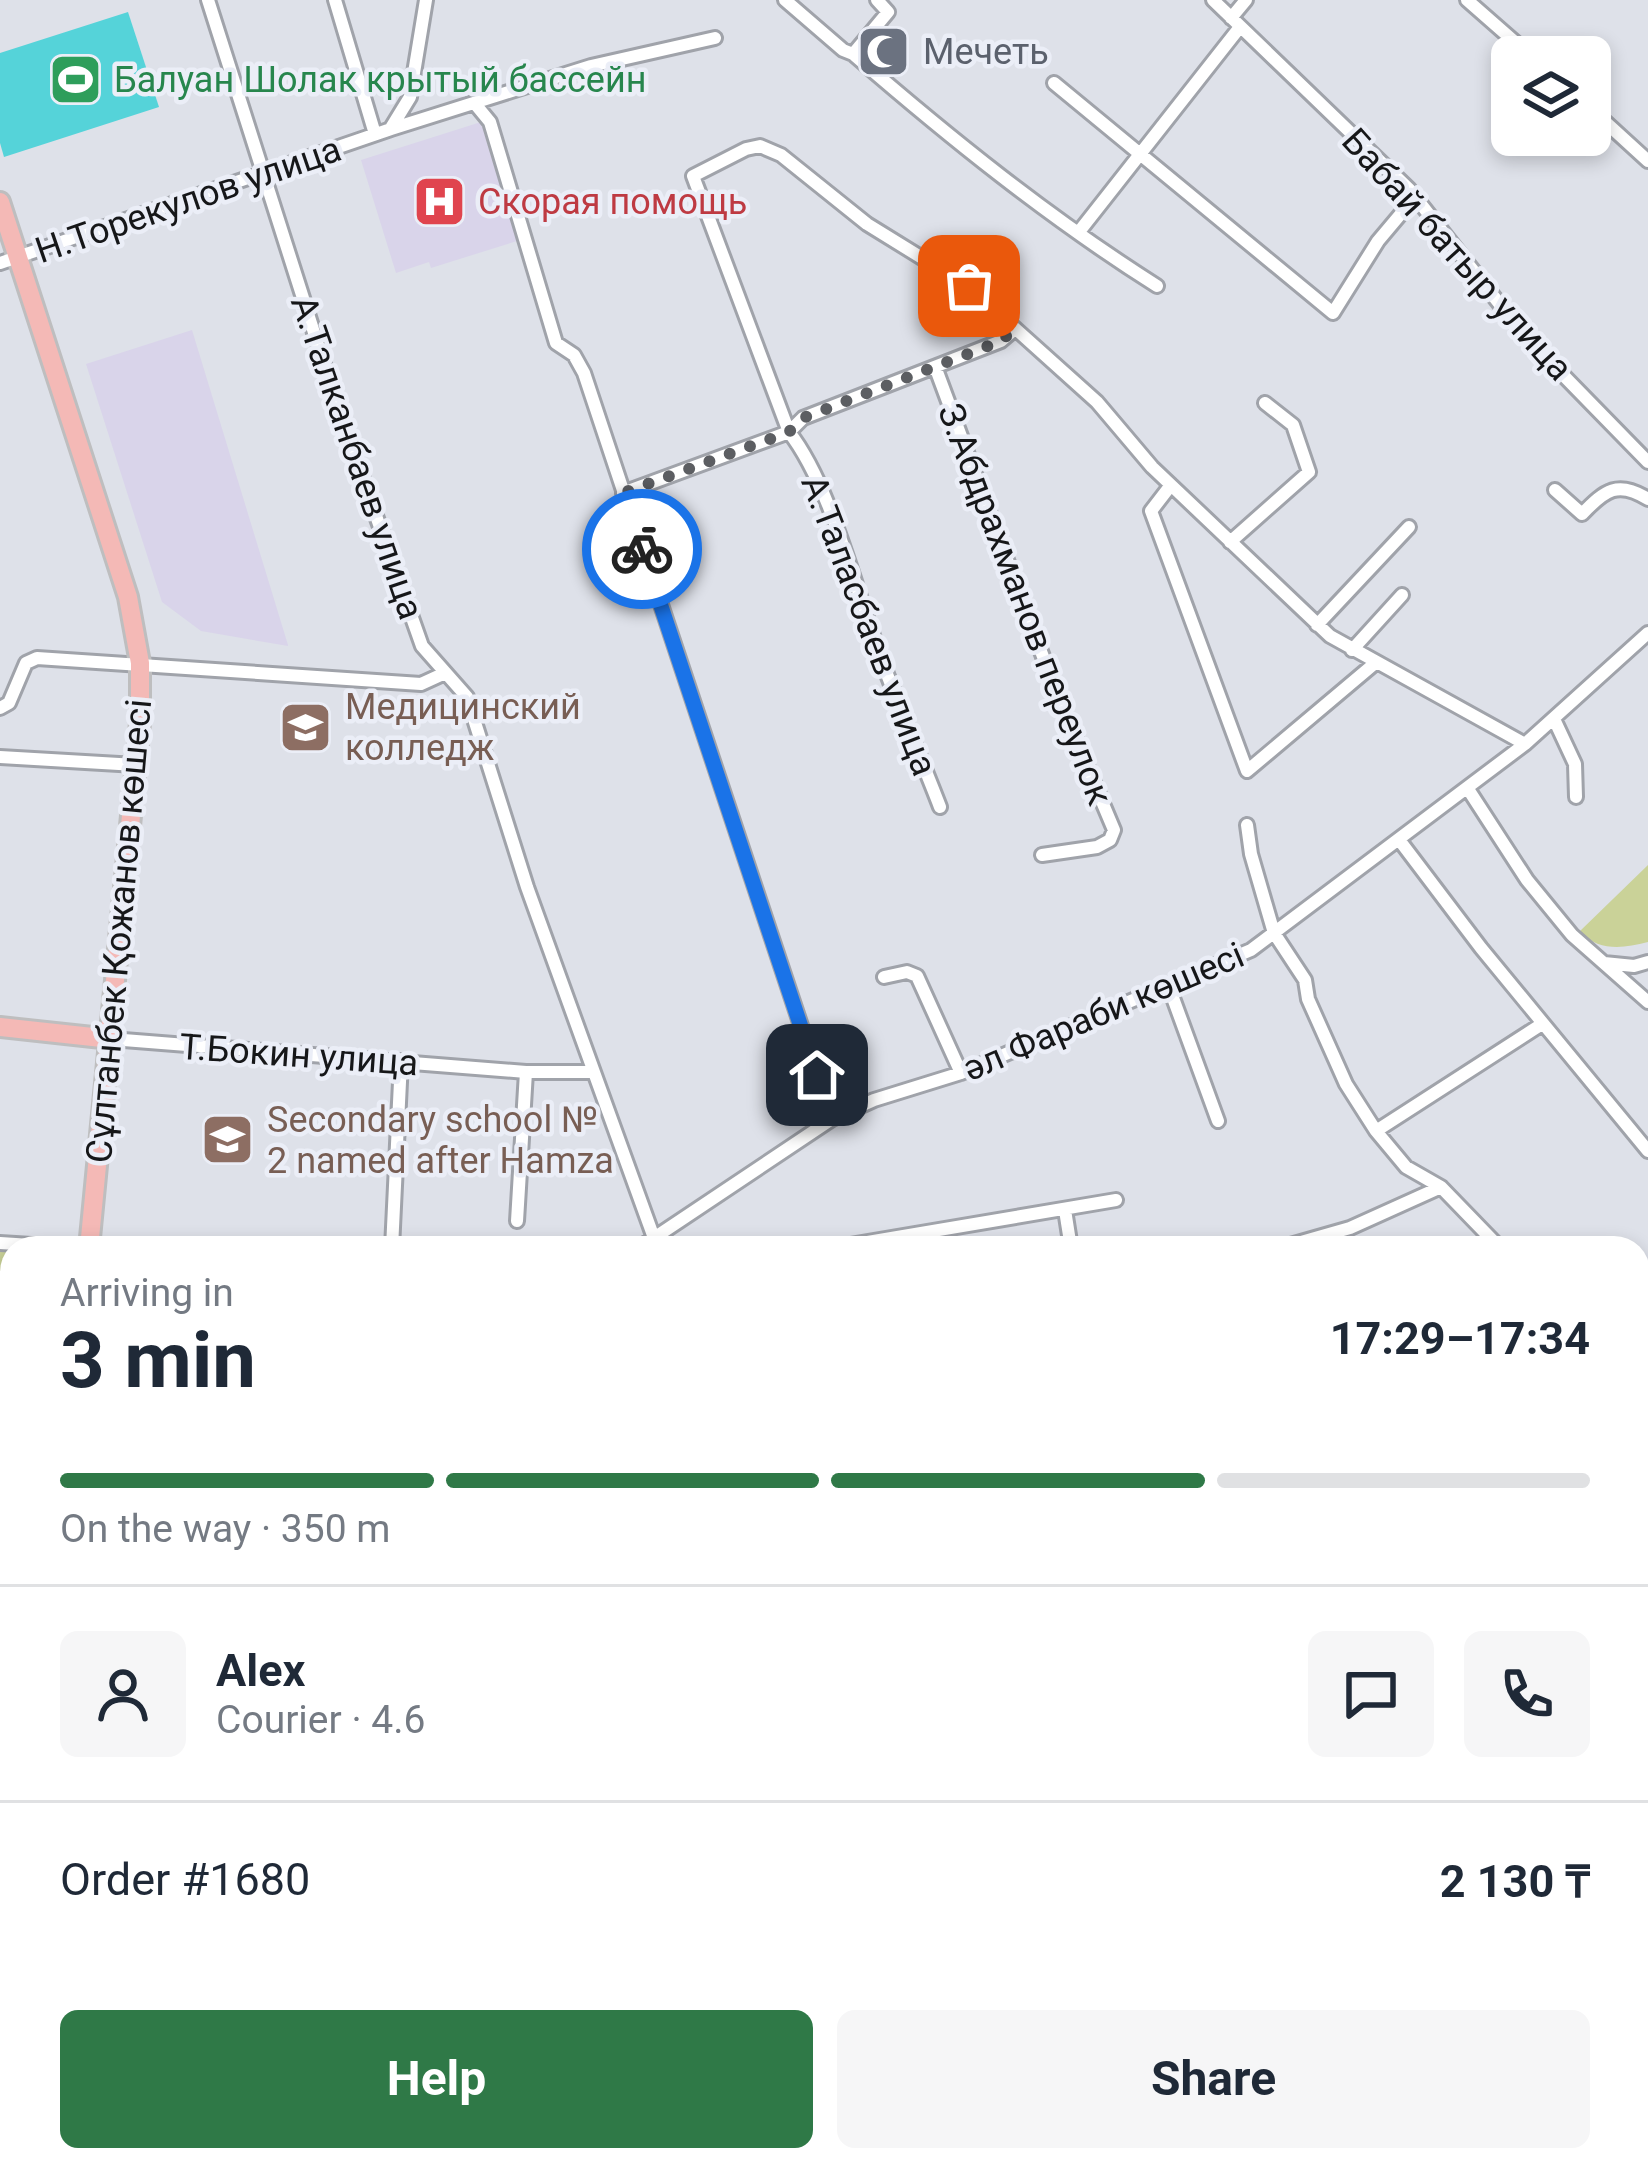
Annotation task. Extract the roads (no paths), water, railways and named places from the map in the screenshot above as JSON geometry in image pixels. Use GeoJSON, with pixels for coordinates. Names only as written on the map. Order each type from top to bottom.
{"type":"FeatureCollection","features":[{"type":"Feature","properties":{"kind":"main road","name":"Сұлтанбек Қожанов көшесі"},"geometry":{"type":"LineString","coordinates":[[0,202],[9,260],[128,597],[140,663],[136,765],[90,1236]]}},
{"type":"Feature","properties":{"kind":"main road","name":"Т.Бокин улица"},"geometry":{"type":"LineString","coordinates":[[0,1027],[111,1039]]}},
{"type":"Feature","properties":{"kind":"street","name":"А.Талканбаев улица"},"geometry":{"type":"LineString","coordinates":[[208,0],[339,411],[414,625],[422,646],[467,697],[527,887],[653,1236]]}},
{"type":"Feature","properties":{"kind":"street","name":"Н.Торекулов улица"},"geometry":{"type":"LineString","coordinates":[[335,0],[375,134]]}},
{"type":"Feature","properties":{"kind":"street"},"geometry":{"type":"LineString","coordinates":[[391,129],[410,98],[426,0]]}},
{"type":"Feature","properties":{"kind":"street"},"geometry":{"type":"LineString","coordinates":[[785,0],[962,148],[1157,286]]}},
{"type":"Feature","properties":{"kind":"street"},"geometry":{"type":"LineString","coordinates":[[878,0],[888,12]]}},
{"type":"Feature","properties":{"kind":"street"},"geometry":{"type":"LineString","coordinates":[[853,53],[899,0]]}},
{"type":"Feature","properties":{"kind":"street","name":"Бабай батыр улица"},"geometry":{"type":"LineString","coordinates":[[1213,0],[1415,196],[1524,334],[1648,462]]}},
{"type":"Feature","properties":{"kind":"street"},"geometry":{"type":"LineString","coordinates":[[1078,233],[1142,155],[1236,22],[1246,0]]}},
{"type":"Feature","properties":{"kind":"street"},"geometry":{"type":"LineString","coordinates":[[1467,0],[1508,36]]}},
{"type":"Feature","properties":{"kind":"street","name":"Н.Торекулов улица"},"geometry":{"type":"LineString","coordinates":[[9,260],[375,134],[591,66],[715,38]]}},
{"type":"Feature","properties":{"kind":"street"},"geometry":{"type":"LineString","coordinates":[[1054,83],[1333,313],[1378,242],[1415,196]]}},
{"type":"Feature","properties":{"kind":"street"},"geometry":{"type":"LineString","coordinates":[[476,105],[490,122],[556,343],[574,355],[584,373],[832,1120]]}},
{"type":"Feature","properties":{"kind":"street"},"geometry":{"type":"LineString","coordinates":[[1611,127],[1648,160]]}},
{"type":"Feature","properties":{"kind":"street","name":"А.Таласбаев улица"},"geometry":{"type":"LineString","coordinates":[[940,807],[832,520],[801,447],[789,432],[693,176],[760,146],[781,155],[868,224],[969,286],[1015,328]]}},
{"type":"Feature","properties":{"kind":"street"},"geometry":{"type":"LineString","coordinates":[[623,493],[789,432],[803,418],[936,369],[1001,341],[1015,328],[1317,625],[1374,664],[1525,744]]}},
{"type":"Feature","properties":{"kind":"street","name":"З.Абдрахманов переулок"},"geometry":{"type":"LineString","coordinates":[[936,369],[1066,718],[1114,830],[1110,840],[1096,847],[1042,854]]}},
{"type":"Feature","properties":{"kind":"street"},"geometry":{"type":"LineString","coordinates":[[1230,542],[1309,472],[1292,425],[1265,403]]}},
{"type":"Feature","properties":{"kind":"street"},"geometry":{"type":"LineString","coordinates":[[1171,485],[1151,511],[1247,771],[1374,664]]}},
{"type":"Feature","properties":{"kind":"street"},"geometry":{"type":"LineString","coordinates":[[1555,490],[1582,514],[1612,490],[1630,488],[1648,499]]}},
{"type":"Feature","properties":{"kind":"street"},"geometry":{"type":"LineString","coordinates":[[1317,625],[1409,526]]}},
{"type":"Feature","properties":{"kind":"street"},"geometry":{"type":"LineString","coordinates":[[1352,650],[1402,595]]}},
{"type":"Feature","properties":{"kind":"street","name":"әл Фараби көшесі"},"geometry":{"type":"LineString","coordinates":[[657,1236],[832,1120],[874,1100],[961,1073],[1252,950],[1525,744],[1648,634]]}},
{"type":"Feature","properties":{"kind":"street"},"geometry":{"type":"LineString","coordinates":[[0,708],[9,703],[29,660],[140,663],[421,684],[445,673]]}},
{"type":"Feature","properties":{"kind":"street"},"geometry":{"type":"LineString","coordinates":[[1554,718],[1575,764],[1576,796]]}},
{"type":"Feature","properties":{"kind":"street"},"geometry":{"type":"LineString","coordinates":[[1,752],[136,765]]}},
{"type":"Feature","properties":{"kind":"street"},"geometry":{"type":"LineString","coordinates":[[1468,789],[1527,880],[1572,935],[1648,1002]]}},
{"type":"Feature","properties":{"kind":"street"},"geometry":{"type":"LineString","coordinates":[[1247,825],[1274,932],[1305,980],[1308,1000],[1346,1084],[1406,1167],[1441,1187],[1489,1236]]}},
{"type":"Feature","properties":{"kind":"street"},"geometry":{"type":"LineString","coordinates":[[1400,841],[1648,1151]]}},
{"type":"Feature","properties":{"kind":"street"},"geometry":{"type":"LineString","coordinates":[[1602,963],[1634,966],[1648,962]]}},
{"type":"Feature","properties":{"kind":"street"},"geometry":{"type":"LineString","coordinates":[[884,977],[907,972],[916,976],[927,991],[961,1073]]}},
{"type":"Feature","properties":{"kind":"street"},"geometry":{"type":"LineString","coordinates":[[1169,987],[1218,1121]]}},
{"type":"Feature","properties":{"kind":"street"},"geometry":{"type":"LineString","coordinates":[[1376,1131],[1542,1024]]}},
{"type":"Feature","properties":{"kind":"street","name":"Т.Бокин улица"},"geometry":{"type":"LineString","coordinates":[[111,1039],[526,1072],[592,1072]]}},
{"type":"Feature","properties":{"kind":"street"},"geometry":{"type":"LineString","coordinates":[[393,1236],[401,1061]]}},
{"type":"Feature","properties":{"kind":"street"},"geometry":{"type":"LineString","coordinates":[[517,1221],[526,1072]]}},
{"type":"Feature","properties":{"kind":"street"},"geometry":{"type":"LineString","coordinates":[[1322,1236],[1441,1187]]}},
{"type":"Feature","properties":{"kind":"street"},"geometry":{"type":"LineString","coordinates":[[906,1236],[1116,1200]]}},
{"type":"Feature","properties":{"kind":"street"},"geometry":{"type":"LineString","coordinates":[[1065,1210],[1069,1236]]}},
{"type":"Feature","properties":{"kind":"water","name":"Балуан Шолак крытый бассейн"},"geometry":{"type":"Polygon","coordinates":[[[128,12],[159,107],[4,157],[0,53],[128,12]]]}},
{"type":"Feature","properties":{"kind":"place","name":"Мечеть"},"geometry":{"type":"Point","coordinates":[884,51]}},
{"type":"Feature","properties":{"kind":"place","name":"Балуан Шолак крытый бассейн"},"geometry":{"type":"Point","coordinates":[75,79]}},
{"type":"Feature","properties":{"kind":"place","name":"Скорая помощь"},"geometry":{"type":"Point","coordinates":[439,201]}},
{"type":"Feature","properties":{"kind":"place","name":"Медицинский колледж"},"geometry":{"type":"Point","coordinates":[306,727]}},
{"type":"Feature","properties":{"kind":"place","name":"Secondary school № 2 named after Hamza"},"geometry":{"type":"Point","coordinates":[228,1140]}}]}
